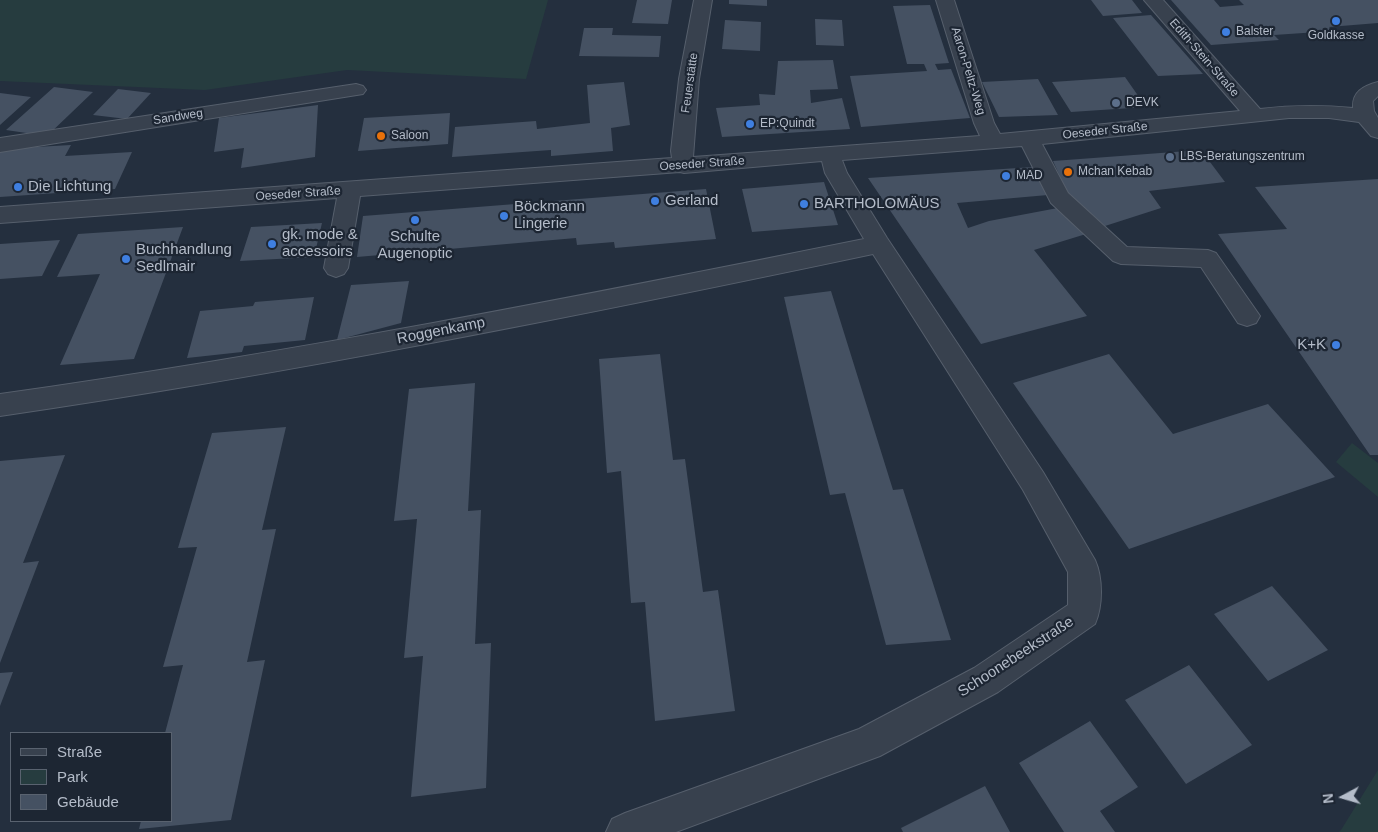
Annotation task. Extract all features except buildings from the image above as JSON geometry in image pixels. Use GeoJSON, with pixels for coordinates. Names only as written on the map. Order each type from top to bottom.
{"type":"FeatureCollection","features":[{"type":"Feature","properties":{"kind":"street","name":"Feuerstätte"},"geometry":{"type":"LineString","coordinates":[[684,166],[682,151],[689,79],[703,0]]}},
{"type":"Feature","properties":{"kind":"street","name":"Aaron-Peltz-Weg"},"geometry":{"type":"LineString","coordinates":[[945,0],[984,123],[993,142]]}},
{"type":"Feature","properties":{"kind":"street","name":"Edith-Stein-Straße"},"geometry":{"type":"LineString","coordinates":[[1154,0],[1255,115]]}},
{"type":"Feature","properties":{"kind":"street","name":"Oeseder Straße"},"geometry":{"type":"LineString","coordinates":[[1372,124],[1362,105],[1364,96],[1378,88]]}},
{"type":"Feature","properties":{"kind":"street","name":"Sandweg"},"geometry":{"type":"LineString","coordinates":[[0,145],[356,90]]}},
{"type":"Feature","properties":{"kind":"street","name":"Oeseder Straße"},"geometry":{"type":"LineString","coordinates":[[0,215],[993,142],[1289,112],[1330,112],[1372,124]]}},
{"type":"Feature","properties":{"kind":"street"},"geometry":{"type":"LineString","coordinates":[[1029,139],[1059,198],[1121,255],[1208,259],[1246,316]]}},
{"type":"Feature","properties":{"kind":"street","name":"Schoonebeekstraße"},"geometry":{"type":"LineString","coordinates":[[625,832],[868,744],[986,680],[1084,613],[1084,570],[1033,481],[879,244],[836,173],[830,154]]}},
{"type":"Feature","properties":{"kind":"street"},"geometry":{"type":"LineString","coordinates":[[336,268],[350,190]]}},
{"type":"Feature","properties":{"kind":"street","name":"Roggenkamp"},"geometry":{"type":"LineString","coordinates":[[0,404],[139,385],[321,354],[725,276],[879,244]]}},
{"type":"Feature","properties":{"kind":"green space"},"geometry":{"type":"Polygon","coordinates":[[[0,0],[548,0],[526,79],[347,70],[205,90],[0,81],[0,0]]]}},
{"type":"Feature","properties":{"kind":"green space"},"geometry":{"type":"Polygon","coordinates":[[[1352,443],[1378,463],[1378,497],[1336,462],[1352,443]]]}},
{"type":"Feature","properties":{"kind":"green space"},"geometry":{"type":"Polygon","coordinates":[[[1378,770],[1378,832],[1339,832],[1341,830],[1378,770]]]}},
{"type":"Feature","properties":{"kind":"place","name":"Goldkasse"},"geometry":{"type":"Point","coordinates":[1336,21]}},
{"type":"Feature","properties":{"kind":"place","name":"Balster"},"geometry":{"type":"Point","coordinates":[1226,32]}},
{"type":"Feature","properties":{"kind":"place","name":"DEVK"},"geometry":{"type":"Point","coordinates":[1116,103]}},
{"type":"Feature","properties":{"kind":"place","name":"EP:Quindt"},"geometry":{"type":"Point","coordinates":[750,124]}},
{"type":"Feature","properties":{"kind":"place","name":"Saloon"},"geometry":{"type":"Point","coordinates":[381,136]}},
{"type":"Feature","properties":{"kind":"place","name":"LBS-Beratungszentrum"},"geometry":{"type":"Point","coordinates":[1170,157]}},
{"type":"Feature","properties":{"kind":"place","name":"Mchan Kebab"},"geometry":{"type":"Point","coordinates":[1068,172]}},
{"type":"Feature","properties":{"kind":"place","name":"MAD"},"geometry":{"type":"Point","coordinates":[1006,176]}},
{"type":"Feature","properties":{"kind":"place","name":"Die Lichtung"},"geometry":{"type":"Point","coordinates":[18,187]}},
{"type":"Feature","properties":{"kind":"place","name":"Gerland"},"geometry":{"type":"Point","coordinates":[655,201]}},
{"type":"Feature","properties":{"kind":"place","name":"BARTHOLOMÄUS"},"geometry":{"type":"Point","coordinates":[804,204]}},
{"type":"Feature","properties":{"kind":"place","name":"Böckmann Lingerie"},"geometry":{"type":"Point","coordinates":[504,216]}},
{"type":"Feature","properties":{"kind":"place","name":"Schulte Augenoptic"},"geometry":{"type":"Point","coordinates":[415,220]}},
{"type":"Feature","properties":{"kind":"place","name":"gk. mode & accessoirs"},"geometry":{"type":"Point","coordinates":[272,244]}},
{"type":"Feature","properties":{"kind":"place","name":"Buchhandlung Sedlmair"},"geometry":{"type":"Point","coordinates":[126,259]}},
{"type":"Feature","properties":{"kind":"place","name":"K+K"},"geometry":{"type":"Point","coordinates":[1336,345]}}]}
